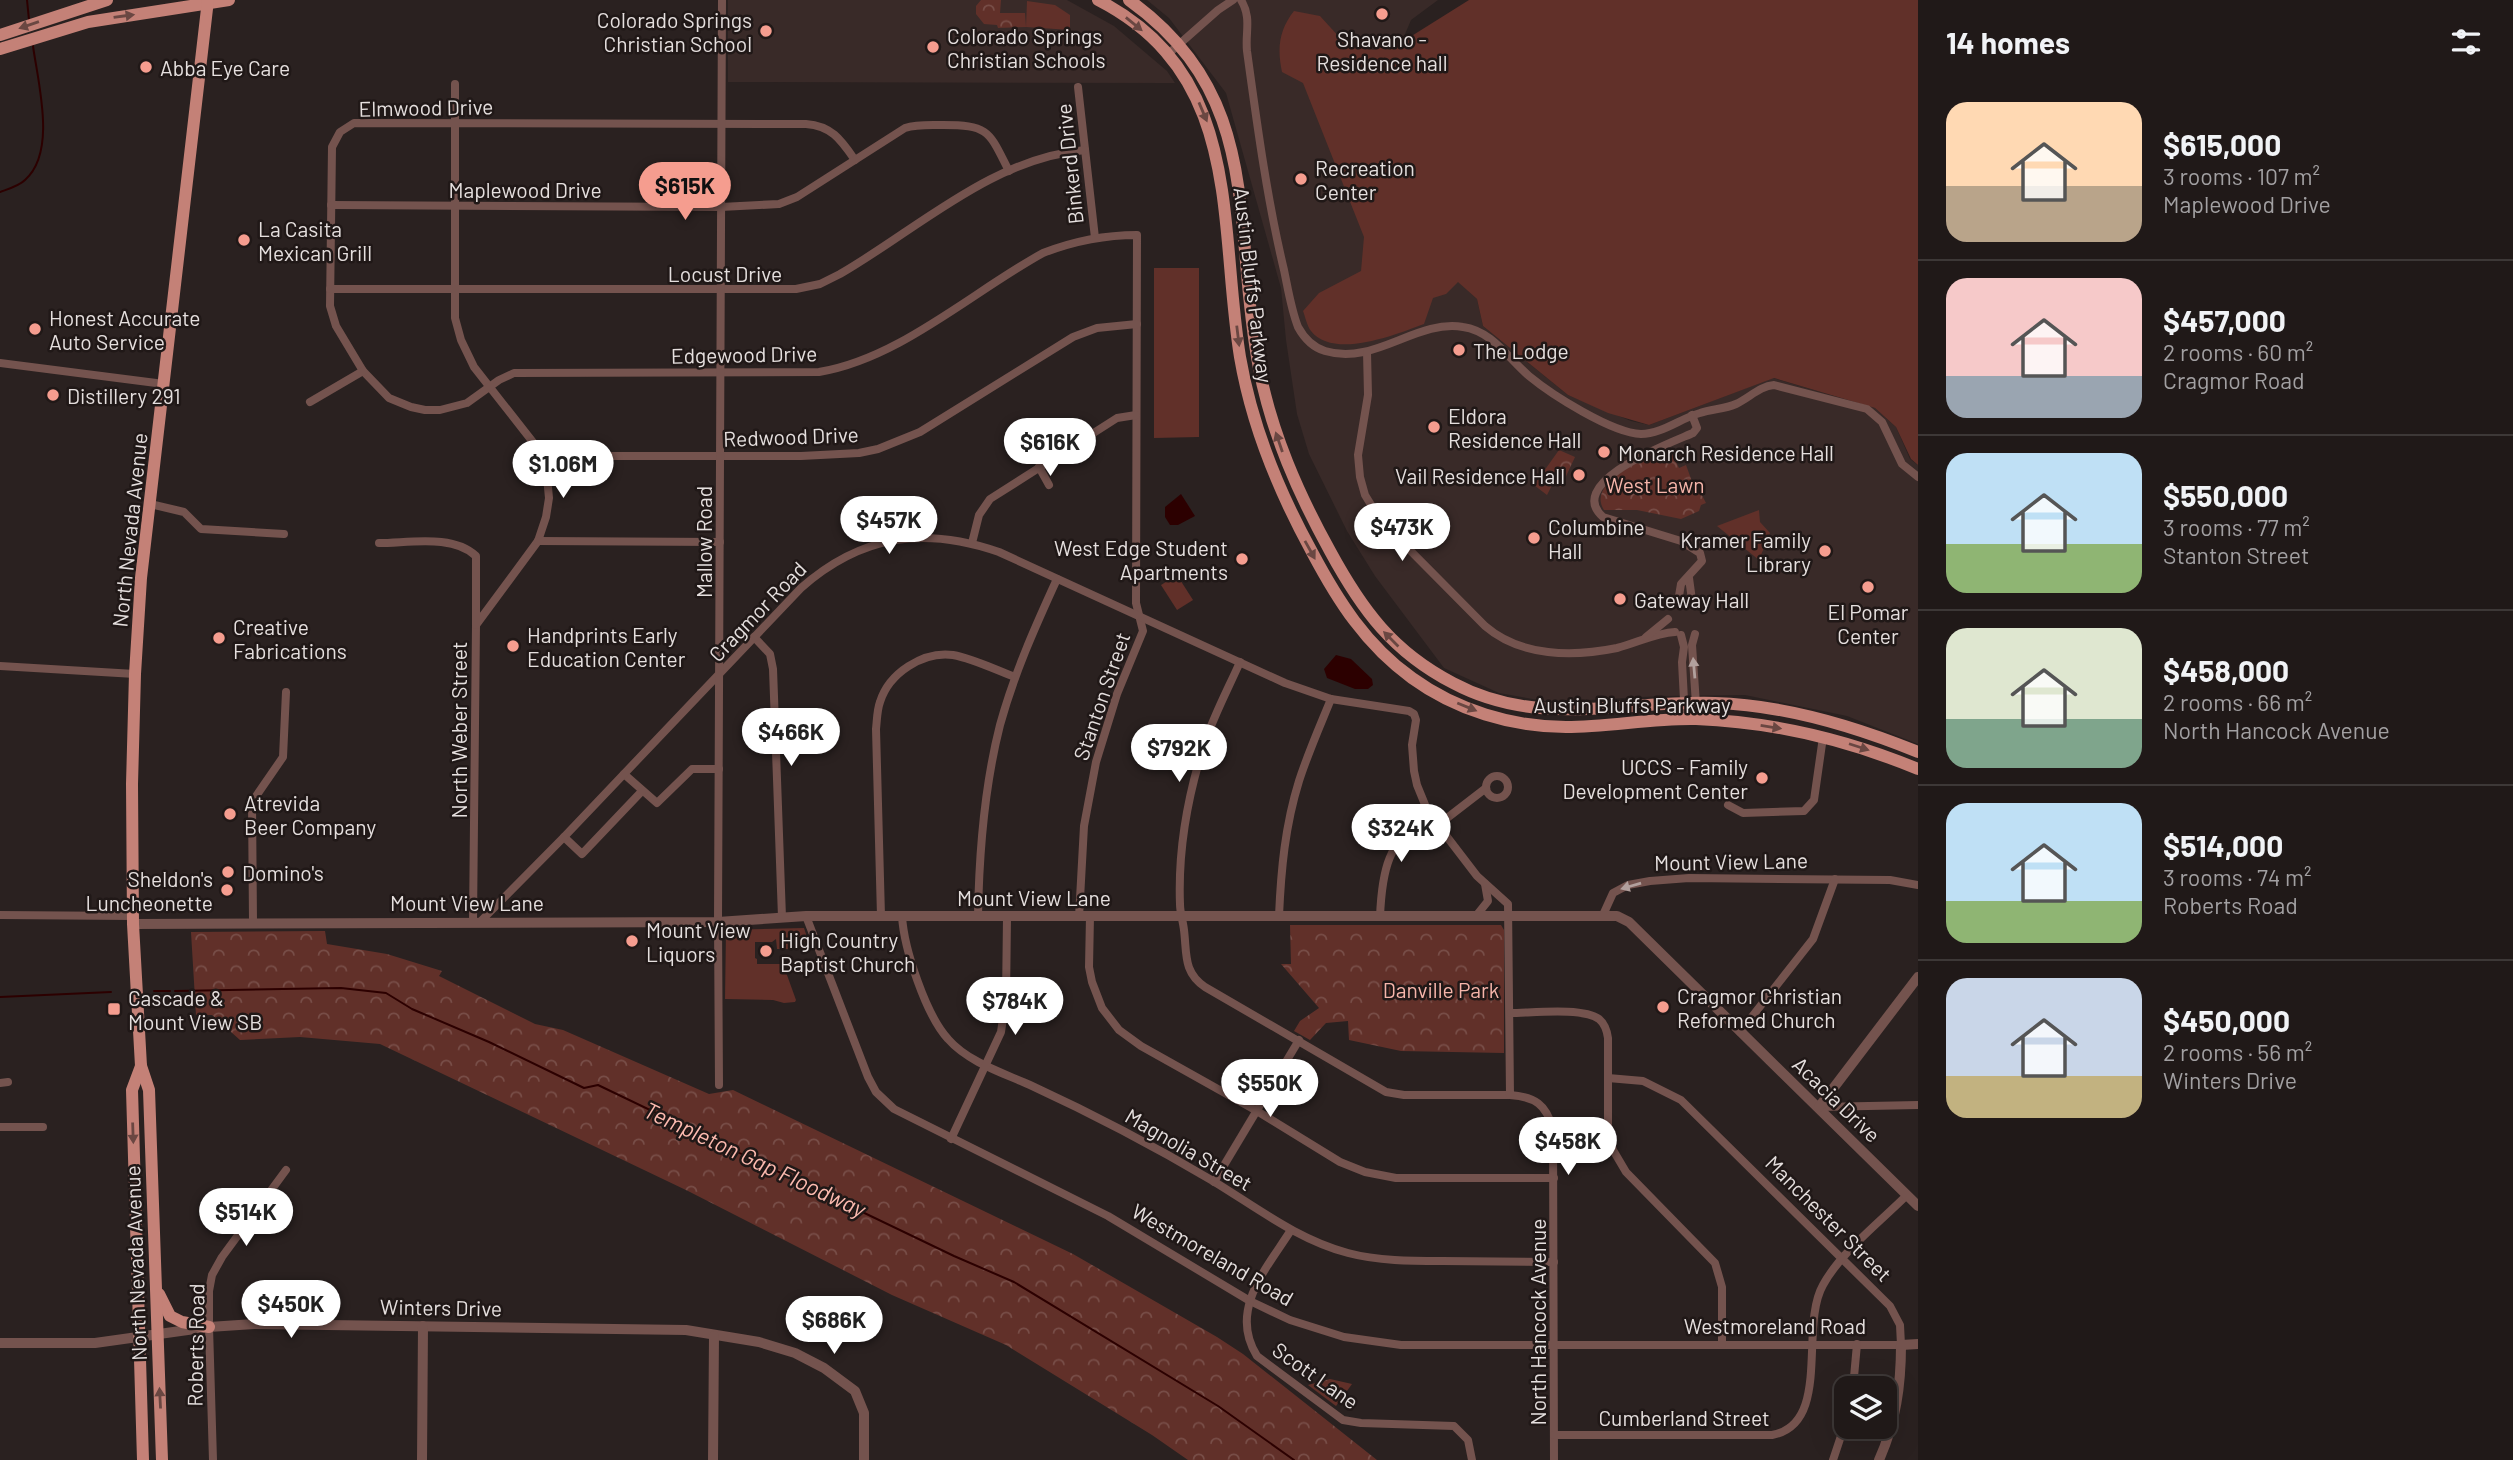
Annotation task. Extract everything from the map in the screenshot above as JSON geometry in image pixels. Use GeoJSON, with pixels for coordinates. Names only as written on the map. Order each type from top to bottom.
{"type":"FeatureCollection","features":[{"type":"Feature","properties":{"kind":"main road"},"geometry":{"type":"LineString","coordinates":[[1,35],[107,0]]}},
{"type":"Feature","properties":{"kind":"main road"},"geometry":{"type":"LineString","coordinates":[[2,49],[58,30],[103,19],[229,0]]}},
{"type":"Feature","properties":{"kind":"main road","name":"Austin Bluffs Parkway"},"geometry":{"type":"LineString","coordinates":[[1097,0],[1135,24],[1167,55],[1200,105],[1215,148],[1221,177],[1240,353],[1263,447],[1277,484],[1300,530],[1348,615],[1379,651],[1412,678],[1447,699],[1488,715],[1527,724],[1568,727],[1691,719],[1778,727],[1858,747],[1918,769]]}},
{"type":"Feature","properties":{"kind":"main road","name":"Austin Bluffs Parkway"},"geometry":{"type":"LineString","coordinates":[[1129,0],[1179,43],[1214,98],[1231,144],[1237,174],[1256,350],[1264,391],[1279,442],[1299,492],[1346,581],[1367,612],[1391,640],[1420,664],[1454,684],[1493,700],[1529,708],[1562,711],[1691,703],[1748,706],[1795,713],[1867,732],[1918,752]]}},
{"type":"Feature","properties":{"kind":"main road","name":"North Nevada Avenue"},"geometry":{"type":"LineString","coordinates":[[162,1460],[149,1090],[141,1066],[133,920],[135,674],[141,578],[208,2]]}},
{"type":"Feature","properties":{"kind":"main road","name":"North Nevada Avenue"},"geometry":{"type":"LineString","coordinates":[[141,1066],[132,1090],[143,1460]]}},
{"type":"Feature","properties":{"kind":"main road"},"geometry":{"type":"LineString","coordinates":[[155,1272],[161,1300],[170,1316],[182,1322],[209,1327]]}},
{"type":"Feature","properties":{"kind":"street","name":"Mallow Road"},"geometry":{"type":"LineString","coordinates":[[719,1085],[722,0]]}},
{"type":"Feature","properties":{"kind":"street"},"geometry":{"type":"LineString","coordinates":[[1167,55],[1217,10],[1233,0]]}},
{"type":"Feature","properties":{"kind":"street"},"geometry":{"type":"LineString","coordinates":[[1241,0],[1248,15],[1246,42],[1274,224],[1298,326],[1306,340],[1320,349],[1339,353],[1367,352],[1432,329],[1461,326],[1474,329],[1492,340],[1528,376],[1550,392],[1574,407],[1625,431],[1642,434],[1652,433],[1692,415],[1737,404],[1770,385],[1860,407],[1882,422],[1902,464],[1918,477]]}},
{"type":"Feature","properties":{"kind":"street","name":"North Weber Street"},"geometry":{"type":"LineString","coordinates":[[455,84],[455,318],[461,340],[474,367],[528,434],[540,456],[547,477],[549,498],[538,541],[476,625],[477,922]]}},
{"type":"Feature","properties":{"kind":"street","name":"Binkerd Drive"},"geometry":{"type":"LineString","coordinates":[[1078,87],[1095,237]]}},
{"type":"Feature","properties":{"kind":"street","name":"Elmwood Drive"},"geometry":{"type":"LineString","coordinates":[[491,386],[467,403],[440,410],[411,407],[389,398],[363,371],[332,316],[332,146],[340,132],[354,123],[806,124],[826,127],[840,138],[855,160]]}},
{"type":"Feature","properties":{"kind":"street","name":"Maplewood Drive"},"geometry":{"type":"LineString","coordinates":[[331,205],[766,206],[788,201],[905,128],[920,125],[966,125],[982,129],[989,135],[1009,171]]}},
{"type":"Feature","properties":{"kind":"street","name":"Locust Drive"},"geometry":{"type":"LineString","coordinates":[[330,289],[785,291],[820,284],[853,267],[979,186],[1009,171],[1058,153],[1085,150]]}},
{"type":"Feature","properties":{"kind":"street","name":"Edgewood Drive"},"geometry":{"type":"LineString","coordinates":[[491,386],[514,373],[819,372],[859,362],[891,348],[1043,253],[1095,237],[1137,235]]}},
{"type":"Feature","properties":{"kind":"street","name":"Stanton Street"},"geometry":{"type":"LineString","coordinates":[[1137,235],[1136,603],[1143,631],[1107,721],[1091,785],[1083,836],[1084,917],[1092,982],[1111,1020],[1119,1030],[1141,1046],[1257,1111],[1340,1162],[1380,1176],[1554,1178]]}},
{"type":"Feature","properties":{"kind":"street","name":"Redwood Drive"},"geometry":{"type":"LineString","coordinates":[[540,456],[841,456],[878,449],[939,422],[1073,337],[1097,328],[1137,324]]}},
{"type":"Feature","properties":{"kind":"street"},"geometry":{"type":"LineString","coordinates":[[1367,352],[1368,395],[1359,445],[1359,470],[1365,495],[1386,526],[1485,626],[1508,640],[1539,650],[1566,654],[1618,648],[1646,638],[1678,633],[1684,646],[1682,662],[1691,703]]}},
{"type":"Feature","properties":{"kind":"street"},"geometry":{"type":"LineString","coordinates":[[0,363],[163,384]]}},
{"type":"Feature","properties":{"kind":"street"},"geometry":{"type":"LineString","coordinates":[[310,402],[363,371]]}},
{"type":"Feature","properties":{"kind":"street"},"geometry":{"type":"LineString","coordinates":[[972,543],[979,515],[990,499],[1117,418],[1136,415]]}},
{"type":"Feature","properties":{"kind":"street"},"geometry":{"type":"LineString","coordinates":[[1678,602],[1681,584],[1702,561],[1697,551],[1681,541],[1603,517],[1595,502],[1604,482],[1619,467],[1693,433],[1697,428],[1692,415]]}},
{"type":"Feature","properties":{"kind":"street"},"geometry":{"type":"LineString","coordinates":[[1039,467],[1049,485]]}},
{"type":"Feature","properties":{"kind":"street"},"geometry":{"type":"LineString","coordinates":[[150,504],[184,512],[201,529],[284,534]]}},
{"type":"Feature","properties":{"kind":"street","name":"Cragmor Road"},"geometry":{"type":"LineString","coordinates":[[477,922],[564,837],[754,636],[818,573],[863,548],[897,539],[947,538],[999,552],[1285,683],[1331,699],[1404,709],[1414,714],[1414,771],[1428,812]]}},
{"type":"Feature","properties":{"kind":"street"},"geometry":{"type":"LineString","coordinates":[[538,541],[720,542]]}},
{"type":"Feature","properties":{"kind":"street"},"geometry":{"type":"LineString","coordinates":[[379,543],[445,542],[467,547],[476,556],[476,625]]}},
{"type":"Feature","properties":{"kind":"street"},"geometry":{"type":"LineString","coordinates":[[1689,578],[1692,600]]}},
{"type":"Feature","properties":{"kind":"street"},"geometry":{"type":"LineString","coordinates":[[978,917],[980,855],[986,797],[1000,725],[1015,677],[1057,579]]}},
{"type":"Feature","properties":{"kind":"street"},"geometry":{"type":"LineString","coordinates":[[1646,638],[1668,619]]}},
{"type":"Feature","properties":{"kind":"street"},"geometry":{"type":"LineString","coordinates":[[1691,719],[1692,645],[1695,634]]}},
{"type":"Feature","properties":{"kind":"street"},"geometry":{"type":"LineString","coordinates":[[754,636],[769,654],[773,669],[782,917]]}},
{"type":"Feature","properties":{"kind":"street"},"geometry":{"type":"LineString","coordinates":[[881,916],[876,729],[878,704],[882,696],[897,676],[910,665],[942,655],[961,657],[1015,677]]}},
{"type":"Feature","properties":{"kind":"street"},"geometry":{"type":"LineString","coordinates":[[1240,662],[1204,746],[1191,796],[1180,905],[1187,965],[1196,981],[1377,1087],[1394,1094],[1510,1095],[1508,904],[1485,884],[1428,812],[1405,831],[1390,853],[1382,878],[1380,917]]}},
{"type":"Feature","properties":{"kind":"street"},"geometry":{"type":"LineString","coordinates":[[0,666],[135,674]]}},
{"type":"Feature","properties":{"kind":"street"},"geometry":{"type":"LineString","coordinates":[[253,922],[252,802],[283,757],[286,692]]}},
{"type":"Feature","properties":{"kind":"street"},"geometry":{"type":"LineString","coordinates":[[1279,916],[1282,861],[1290,815],[1305,762],[1331,699]]}},
{"type":"Feature","properties":{"kind":"street"},"geometry":{"type":"LineString","coordinates":[[1728,805],[1742,813],[1804,811],[1814,800],[1823,737]]}},
{"type":"Feature","properties":{"kind":"street"},"geometry":{"type":"LineString","coordinates":[[624,774],[657,803],[692,769],[719,769]]}},
{"type":"Feature","properties":{"kind":"street"},"geometry":{"type":"LineString","coordinates":[[1438,825],[1486,788]]}},
{"type":"Feature","properties":{"kind":"street"},"geometry":{"type":"LineString","coordinates":[[564,837],[582,854],[642,791]]}},
{"type":"Feature","properties":{"kind":"street","name":"Mount View Lane"},"geometry":{"type":"LineString","coordinates":[[0,915],[253,922],[718,922],[806,916],[1603,915],[1614,893],[1628,886],[1650,881],[1689,878],[1835,879],[1889,880],[1918,885]]}},
{"type":"Feature","properties":{"kind":"street"},"geometry":{"type":"LineString","coordinates":[[1740,1032],[1813,939],[1835,879]]}},
{"type":"Feature","properties":{"kind":"street"},"geometry":{"type":"LineString","coordinates":[[1476,916],[1488,901],[1485,884]]}},
{"type":"Feature","properties":{"kind":"street","name":"Acacia Drive"},"geometry":{"type":"LineString","coordinates":[[1603,915],[1616,916],[1629,922],[1918,1206]]}},
{"type":"Feature","properties":{"kind":"street","name":"Westmoreland Road"},"geometry":{"type":"LineString","coordinates":[[806,916],[868,1077],[877,1092],[894,1110],[1108,1216],[1250,1301],[1300,1324],[1358,1340],[1401,1345],[1918,1344]]}},
{"type":"Feature","properties":{"kind":"street","name":"Magnolia Street"},"geometry":{"type":"LineString","coordinates":[[902,916],[905,945],[935,1020],[958,1048],[986,1065],[1080,1108],[1161,1151],[1291,1230],[1320,1244],[1366,1257],[1414,1261],[1553,1262]]}},
{"type":"Feature","properties":{"kind":"street"},"geometry":{"type":"LineString","coordinates":[[951,1139],[1001,1032],[1005,1010],[1007,917]]}},
{"type":"Feature","properties":{"kind":"street"},"geometry":{"type":"LineString","coordinates":[[1819,1107],[1918,977]]}},
{"type":"Feature","properties":{"kind":"street"},"geometry":{"type":"LineString","coordinates":[[1511,1013],[1585,1013],[1600,1019],[1604,1025],[1608,1038],[1608,1132],[1616,1158],[1633,1180],[1710,1256],[1718,1270],[1722,1287],[1722,1344]]}},
{"type":"Feature","properties":{"kind":"street"},"geometry":{"type":"LineString","coordinates":[[1214,1182],[1299,1040]]}},
{"type":"Feature","properties":{"kind":"street","name":"Manchester Street"},"geometry":{"type":"LineString","coordinates":[[1608,1078],[1643,1081],[1681,1100],[1895,1312],[1900,1325],[1900,1387],[1889,1438],[1879,1460]]}},
{"type":"Feature","properties":{"kind":"street","name":"North Hancock Avenue"},"geometry":{"type":"LineString","coordinates":[[1510,1095],[1527,1096],[1535,1100],[1547,1113],[1554,1137],[1554,1460]]}},
{"type":"Feature","properties":{"kind":"street"},"geometry":{"type":"LineString","coordinates":[[1819,1107],[1918,1105]]}},
{"type":"Feature","properties":{"kind":"street"},"geometry":{"type":"LineString","coordinates":[[0,1127],[43,1127]]}},
{"type":"Feature","properties":{"kind":"street","name":"Roberts Road"},"geometry":{"type":"LineString","coordinates":[[213,1460],[209,1291],[216,1267],[286,1170]]}},
{"type":"Feature","properties":{"kind":"street","name":"Cumberland Street"},"geometry":{"type":"LineString","coordinates":[[1554,1435],[1780,1433],[1795,1425],[1806,1404],[1812,1321],[1817,1297],[1828,1276],[1843,1259],[1907,1195]]}},
{"type":"Feature","properties":{"kind":"street","name":"Scott Lane"},"geometry":{"type":"LineString","coordinates":[[1291,1230],[1251,1293],[1246,1326],[1258,1356],[1343,1420],[1454,1426],[1468,1440],[1472,1460]]}},
{"type":"Feature","properties":{"kind":"street","name":"Winters Drive"},"geometry":{"type":"LineString","coordinates":[[0,1343],[95,1343],[209,1327],[254,1324],[686,1330],[780,1347],[824,1368],[849,1384],[859,1396],[864,1413],[864,1460]]}},
{"type":"Feature","properties":{"kind":"street"},"geometry":{"type":"LineString","coordinates":[[422,1460],[423,1326]]}},
{"type":"Feature","properties":{"kind":"street"},"geometry":{"type":"LineString","coordinates":[[713,1460],[714,1336]]}},
{"type":"Feature","properties":{"kind":"street"},"geometry":{"type":"LineString","coordinates":[[1854,1376],[1857,1344]]}},
{"type":"Feature","properties":{"kind":"street"},"geometry":{"type":"LineString","coordinates":[[1833,1460],[1840,1439]]}},
{"type":"Feature","properties":{"kind":"shaded area","name":"Colorado Springs Christian Schools"},"geometry":{"type":"Polygon","coordinates":[[[728,0],[1067,0],[1114,26],[1167,71],[1175,83],[728,82],[728,0]]]}},
{"type":"Feature","properties":{"kind":"shaded area"},"geometry":{"type":"Polygon","coordinates":[[[1147,0],[1438,0],[1411,20],[1397,53],[1458,281],[1477,299],[1483,326],[1568,395],[1631,421],[1649,425],[1773,378],[1875,408],[1896,427],[1910,459],[1918,465],[1918,744],[1847,716],[1745,695],[1550,702],[1499,693],[1444,668],[1375,576],[1347,531],[1309,454],[1297,414],[1281,288],[1226,93],[1169,18],[1147,0]]]}},
{"type":"Feature","properties":{"kind":"shaded area"},"geometry":{"type":"Polygon","coordinates":[[[1181,494],[1195,516],[1178,525],[1170,525],[1165,517],[1165,507],[1181,494]]]}},
{"type":"Feature","properties":{"kind":"shaded area"},"geometry":{"type":"Polygon","coordinates":[[[1336,655],[1351,659],[1372,679],[1373,685],[1368,689],[1355,689],[1327,678],[1324,669],[1336,655]]]}},
{"type":"Feature","properties":{"kind":"green space"},"geometry":{"type":"Polygon","coordinates":[[[981,0],[1001,0],[1000,13],[1025,13],[1026,27],[998,28],[997,25],[984,24],[976,14],[976,6],[981,0]]]}},
{"type":"Feature","properties":{"kind":"green space"},"geometry":{"type":"Polygon","coordinates":[[[1469,0],[1918,0],[1918,465],[1911,459],[1896,427],[1875,408],[1774,378],[1649,425],[1608,413],[1568,395],[1483,326],[1477,299],[1458,282],[1446,294],[1433,298],[1424,324],[1398,333],[1366,342],[1335,344],[1321,339],[1311,331],[1303,311],[1319,293],[1361,271],[1364,237],[1303,83],[1282,72],[1280,47],[1285,25],[1294,11],[1320,16],[1341,39],[1373,50],[1402,42],[1469,0]]]}},
{"type":"Feature","properties":{"kind":"green space"},"geometry":{"type":"Polygon","coordinates":[[[1027,1],[1055,5],[1070,15],[1070,30],[1026,27],[1027,1]]]}},
{"type":"Feature","properties":{"kind":"green space"},"geometry":{"type":"Polygon","coordinates":[[[1154,268],[1199,268],[1199,437],[1154,438],[1154,268]]]}},
{"type":"Feature","properties":{"kind":"green space","name":"West Lawn"},"geometry":{"type":"Polygon","coordinates":[[[1669,448],[1679,468],[1686,465],[1694,487],[1697,486],[1706,503],[1701,505],[1699,511],[1681,519],[1637,510],[1604,510],[1601,499],[1603,489],[1611,480],[1635,464],[1669,448]]]}},
{"type":"Feature","properties":{"kind":"green space"},"geometry":{"type":"Polygon","coordinates":[[[1559,450],[1575,457],[1561,487],[1553,483],[1547,495],[1534,485],[1559,450]]]}},
{"type":"Feature","properties":{"kind":"green space"},"geometry":{"type":"Polygon","coordinates":[[[1759,510],[1760,522],[1770,533],[1759,560],[1717,526],[1759,510]]]}},
{"type":"Feature","properties":{"kind":"green space"},"geometry":{"type":"Polygon","coordinates":[[[1177,575],[1193,600],[1177,610],[1161,585],[1177,575]]]}},
{"type":"Feature","properties":{"kind":"green space","name":"Danville Park"},"geometry":{"type":"Polygon","coordinates":[[[1290,925],[1501,925],[1504,930],[1504,1053],[1401,1051],[1349,1040],[1348,1021],[1326,1023],[1310,1040],[1294,1031],[1300,1021],[1319,1008],[1281,964],[1291,964],[1290,925]]]}},
{"type":"Feature","properties":{"kind":"green space"},"geometry":{"type":"Polygon","coordinates":[[[804,928],[808,940],[788,949],[777,949],[776,939],[772,942],[755,942],[757,964],[783,964],[795,1002],[725,999],[726,930],[804,928]]]}},
{"type":"Feature","properties":{"kind":"green space"},"geometry":{"type":"Polygon","coordinates":[[[325,931],[327,944],[387,954],[442,971],[439,976],[535,1024],[563,1030],[709,1094],[733,1090],[1073,1254],[1243,1354],[1377,1460],[1188,1460],[1006,1345],[892,1295],[688,1191],[380,1044],[300,1037],[240,1040],[212,1015],[196,1015],[191,932],[325,931]]]}},
{"type":"Feature","properties":{"kind":"green space"},"geometry":{"type":"Polygon","coordinates":[[[1330,1379],[1352,1384],[1336,1406],[1308,1385],[1330,1379]]]}},
{"type":"Feature","properties":{"kind":"waterway"},"geometry":{"type":"LineString","coordinates":[[27,0],[29,20]]}},
{"type":"Feature","properties":{"kind":"waterway"},"geometry":{"type":"LineString","coordinates":[[0,192],[25,180],[35,168],[40,152],[43,116],[33,46]]}},
{"type":"Feature","properties":{"kind":"waterway","name":"Templeton Gap Floodway"},"geometry":{"type":"LineString","coordinates":[[175,991],[341,988],[386,993],[412,1009],[489,1042],[584,1088],[598,1085],[954,1256],[1014,1282],[1218,1406],[1294,1460]]}},
{"type":"Feature","properties":{"kind":"waterway","name":"Templeton Gap Floodway"},"geometry":{"type":"LineString","coordinates":[[154,991],[170,991]]}},
{"type":"Feature","properties":{"kind":"waterway","name":"Templeton Gap Floodway"},"geometry":{"type":"LineString","coordinates":[[0,997],[111,992]]}},
{"type":"Feature","properties":{"kind":"place","name":"Shavano - Residence hall"},"geometry":{"type":"Point","coordinates":[1382,14]}},
{"type":"Feature","properties":{"kind":"place","name":"Colorado Springs Christian School"},"geometry":{"type":"Point","coordinates":[766,31]}},
{"type":"Feature","properties":{"kind":"place","name":"Colorado Springs Christian Schools"},"geometry":{"type":"Point","coordinates":[933,47]}},
{"type":"Feature","properties":{"kind":"place","name":"Abba Eye Care"},"geometry":{"type":"Point","coordinates":[146,67]}},
{"type":"Feature","properties":{"kind":"place","name":"Recreation Center"},"geometry":{"type":"Point","coordinates":[1301,179]}},
{"type":"Feature","properties":{"kind":"place","name":"La Casita Mexican Grill"},"geometry":{"type":"Point","coordinates":[244,240]}},
{"type":"Feature","properties":{"kind":"place","name":"Honest Accurate Auto Service"},"geometry":{"type":"Point","coordinates":[35,329]}},
{"type":"Feature","properties":{"kind":"place","name":"The Lodge"},"geometry":{"type":"Point","coordinates":[1459,350]}},
{"type":"Feature","properties":{"kind":"place","name":"Distillery 291"},"geometry":{"type":"Point","coordinates":[53,395]}},
{"type":"Feature","properties":{"kind":"place","name":"Eldora Residence Hall"},"geometry":{"type":"Point","coordinates":[1434,427]}},
{"type":"Feature","properties":{"kind":"place","name":"Monarch Residence Hall"},"geometry":{"type":"Point","coordinates":[1604,452]}},
{"type":"Feature","properties":{"kind":"place","name":"Vail Residence Hall"},"geometry":{"type":"Point","coordinates":[1579,475]}},
{"type":"Feature","properties":{"kind":"place","name":"Columbine Hall"},"geometry":{"type":"Point","coordinates":[1534,538]}},
{"type":"Feature","properties":{"kind":"place","name":"Kramer Family Library"},"geometry":{"type":"Point","coordinates":[1825,551]}},
{"type":"Feature","properties":{"kind":"place","name":"West Edge Student Apartments"},"geometry":{"type":"Point","coordinates":[1242,559]}},
{"type":"Feature","properties":{"kind":"place","name":"El Pomar Center"},"geometry":{"type":"Point","coordinates":[1868,587]}},
{"type":"Feature","properties":{"kind":"place","name":"Gateway Hall"},"geometry":{"type":"Point","coordinates":[1620,599]}},
{"type":"Feature","properties":{"kind":"place","name":"Creative Fabrications"},"geometry":{"type":"Point","coordinates":[219,638]}},
{"type":"Feature","properties":{"kind":"place","name":"Handprints Early Education Center"},"geometry":{"type":"Point","coordinates":[513,646]}},
{"type":"Feature","properties":{"kind":"place","name":"UCCS - Family Development Center"},"geometry":{"type":"Point","coordinates":[1762,778]}},
{"type":"Feature","properties":{"kind":"place","name":"Atrevida Beer Company"},"geometry":{"type":"Point","coordinates":[230,814]}},
{"type":"Feature","properties":{"kind":"place","name":"Domino's"},"geometry":{"type":"Point","coordinates":[228,872]}},
{"type":"Feature","properties":{"kind":"place","name":"Sheldon's Luncheonette"},"geometry":{"type":"Point","coordinates":[227,890]}},
{"type":"Feature","properties":{"kind":"place","name":"Mount View Liquors"},"geometry":{"type":"Point","coordinates":[632,941]}},
{"type":"Feature","properties":{"kind":"place","name":"High Country Baptist Church"},"geometry":{"type":"Point","coordinates":[766,951]}},
{"type":"Feature","properties":{"kind":"place","name":"Cragmor Christian Reformed Church"},"geometry":{"type":"Point","coordinates":[1663,1007]}},
{"type":"Feature","properties":{"kind":"place","name":"Cascade & Mount View SB"},"geometry":{"type":"Point","coordinates":[114,1009]}}]}
